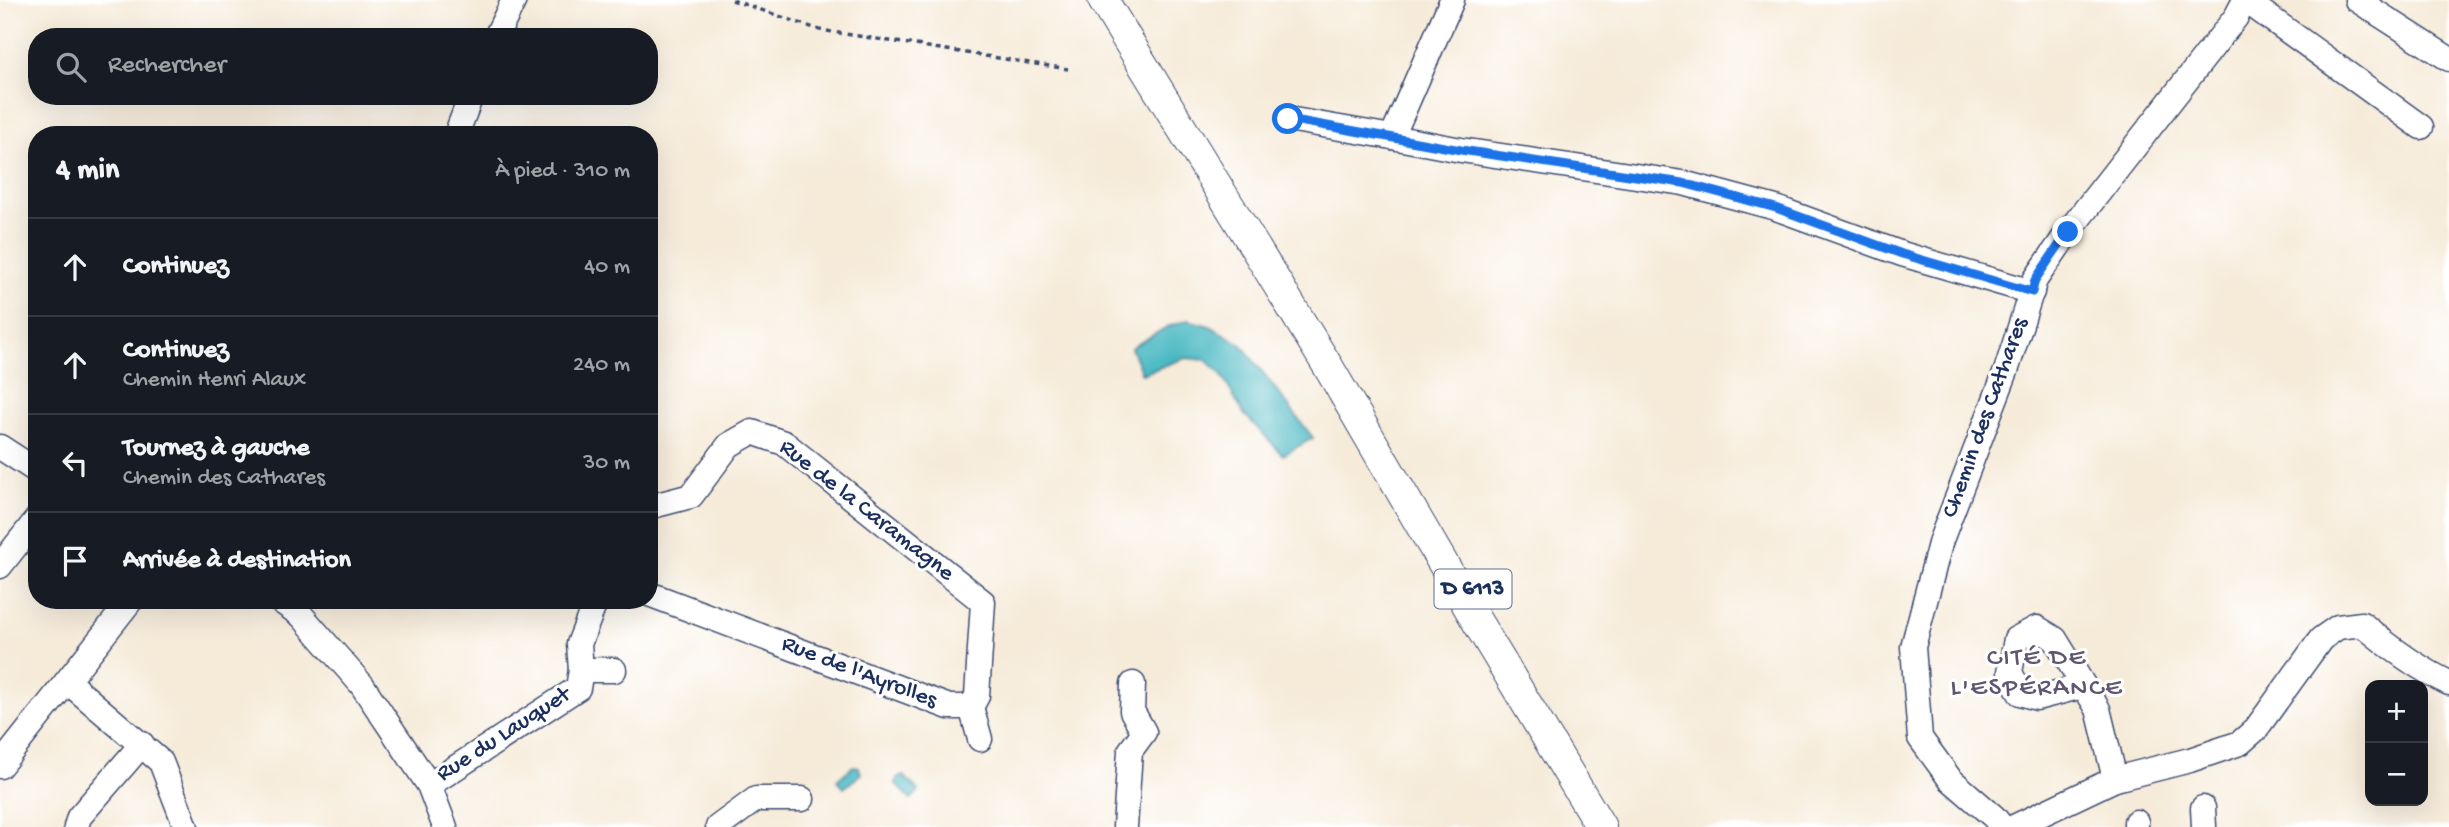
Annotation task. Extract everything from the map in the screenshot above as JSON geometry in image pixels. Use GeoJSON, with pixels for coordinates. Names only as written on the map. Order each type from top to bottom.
{"type":"FeatureCollection","features":[{"type":"Feature","properties":{"kind":"main road","name":"D 6113"},"geometry":{"type":"LineString","coordinates":[[1103,0],[1329,368],[1476,620],[1612,824]]}},
{"type":"Feature","properties":{"kind":"main road","name":"D 6113"},"geometry":{"type":"LineString","coordinates":[[1329,368],[1499,628],[1612,824]]}},
{"type":"Feature","properties":{"kind":"main road"},"geometry":{"type":"LineString","coordinates":[[1476,620],[1583,827]]}},
{"type":"Feature","properties":{"kind":"street"},"geometry":{"type":"LineString","coordinates":[[500,28],[514,0]]}},
{"type":"Feature","properties":{"kind":"street"},"geometry":{"type":"LineString","coordinates":[[1392,137],[1452,0]]}},
{"type":"Feature","properties":{"kind":"street"},"geometry":{"type":"LineString","coordinates":[[2245,0],[2421,127]]}},
{"type":"Feature","properties":{"kind":"street","name":"Chemin des Cathares"},"geometry":{"type":"LineString","coordinates":[[2002,827],[1950,779],[1920,738],[1913,647],[1941,540],[2006,371],[2035,280],[2068,232],[2236,16],[2245,0]]}},
{"type":"Feature","properties":{"kind":"street"},"geometry":{"type":"LineString","coordinates":[[2357,0],[2449,59]]}},
{"type":"Feature","properties":{"kind":"street"},"geometry":{"type":"LineString","coordinates":[[459,126],[468,105]]}},
{"type":"Feature","properties":{"kind":"street"},"geometry":{"type":"LineString","coordinates":[[1288,119],[1461,150],[1683,183],[1776,208],[1902,254],[2032,292]]}},
{"type":"Feature","properties":{"kind":"street","name":"Rue de la Caramagne"},"geometry":{"type":"LineString","coordinates":[[658,505],[691,496],[729,445],[752,432],[783,443],[983,602]]}},
{"type":"Feature","properties":{"kind":"street"},"geometry":{"type":"LineString","coordinates":[[0,447],[28,465]]}},
{"type":"Feature","properties":{"kind":"street"},"geometry":{"type":"LineString","coordinates":[[0,566],[28,530]]}},
{"type":"Feature","properties":{"kind":"street","name":"Rue de l'Ayrolles"},"geometry":{"type":"LineString","coordinates":[[658,597],[949,707],[971,707],[977,696],[983,602]]}},
{"type":"Feature","properties":{"kind":"street"},"geometry":{"type":"LineString","coordinates":[[0,766],[124,609]]}},
{"type":"Feature","properties":{"kind":"street"},"geometry":{"type":"LineString","coordinates":[[292,609],[301,615],[362,685],[429,785],[445,827]]}},
{"type":"Feature","properties":{"kind":"street","name":"Rue du Lauquet"},"geometry":{"type":"LineString","coordinates":[[429,785],[578,688],[581,670],[579,644],[593,609]]}},
{"type":"Feature","properties":{"kind":"street"},"geometry":{"type":"LineString","coordinates":[[2014,827],[2115,779],[2190,760],[2240,743],[2256,729],[2321,639],[2338,627],[2362,624],[2426,672],[2449,683]]}},
{"type":"Feature","properties":{"kind":"street"},"geometry":{"type":"LineString","coordinates":[[581,670],[614,670]]}},
{"type":"Feature","properties":{"kind":"street"},"geometry":{"type":"LineString","coordinates":[[68,682],[162,762],[186,827]]}},
{"type":"Feature","properties":{"kind":"street"},"geometry":{"type":"LineString","coordinates":[[1125,827],[1130,751],[1144,732],[1132,712],[1133,684]]}},
{"type":"Feature","properties":{"kind":"street"},"geometry":{"type":"LineString","coordinates":[[2084,686],[2098,709],[2115,779]]}},
{"type":"Feature","properties":{"kind":"street"},"geometry":{"type":"LineString","coordinates":[[971,707],[980,738]]}},
{"type":"Feature","properties":{"kind":"street"},"geometry":{"type":"LineString","coordinates":[[76,827],[79,817],[142,744]]}},
{"type":"Feature","properties":{"kind":"street"},"geometry":{"type":"LineString","coordinates":[[718,827],[756,799],[802,799]]}},
{"type":"Feature","properties":{"kind":"path"},"geometry":{"type":"LineString","coordinates":[[732,0],[820,30],[1068,69]]}},
{"type":"Feature","properties":{"kind":"water"},"geometry":{"type":"Polygon","coordinates":[[[1188,320],[1210,326],[1241,344],[1313,438],[1283,455],[1243,413],[1221,374],[1206,360],[1185,358],[1142,374],[1131,348],[1167,327],[1188,320]]]}},
{"type":"Feature","properties":{"kind":"water"},"geometry":{"type":"Polygon","coordinates":[[[853,766],[859,767],[861,774],[844,788],[837,780],[853,766]]]}},
{"type":"Feature","properties":{"kind":"water"},"geometry":{"type":"Polygon","coordinates":[[[904,776],[919,791],[911,799],[896,784],[897,778],[904,776]]]}},
{"type":"Feature","properties":{"kind":"district","name":"CITÉ DE L'ESPÉRANCE"},"geometry":{"type":"Point","coordinates":[2037,674]}},
{"type":"Feature","properties":{"kind":"route"},"geometry":{"type":"LineString","coordinates":[[1288,119],[1461,150],[1683,183],[1776,208],[1902,254],[2032,292],[2035,280],[2068,232]]}}]}
